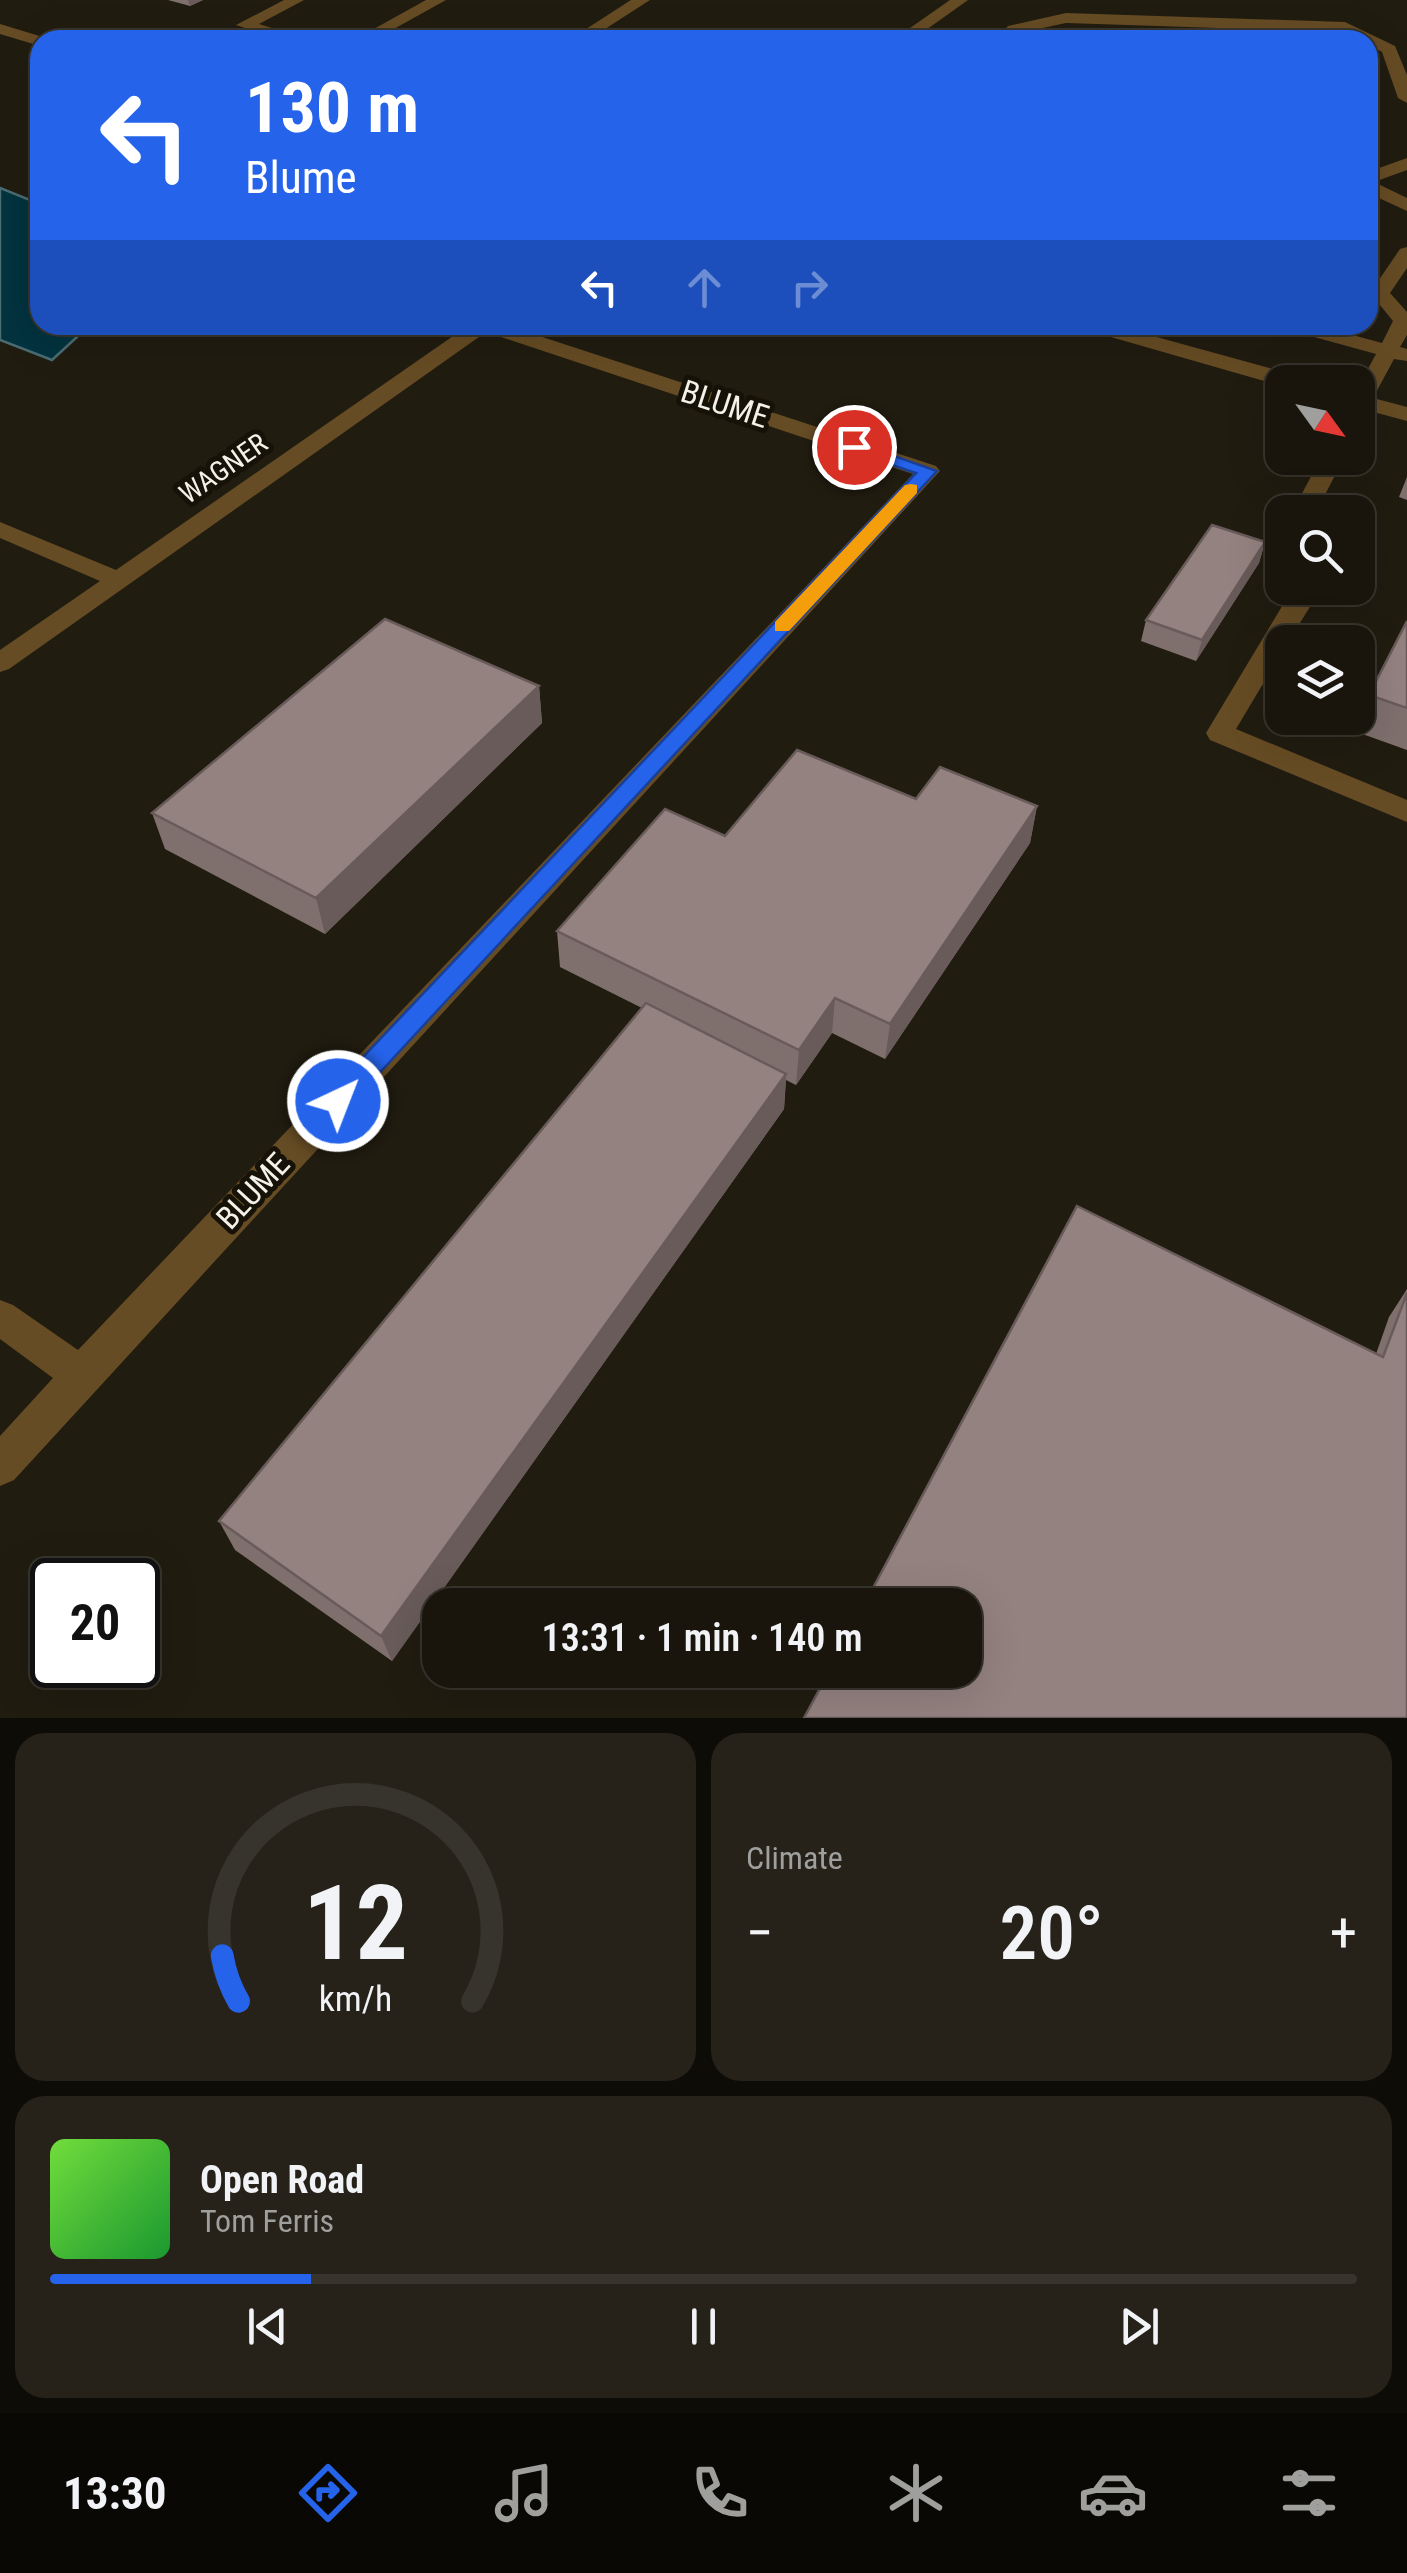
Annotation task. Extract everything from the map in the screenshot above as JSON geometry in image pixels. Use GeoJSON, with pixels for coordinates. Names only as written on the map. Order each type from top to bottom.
{"type":"FeatureCollection","features":[{"type":"Feature","properties":{"kind":"lane"},"geometry":{"type":"LineString","coordinates":[[261,30],[244,26],[296,0]]}},
{"type":"Feature","properties":{"kind":"lane"},"geometry":{"type":"LineString","coordinates":[[381,30],[438,0]]}},
{"type":"Feature","properties":{"kind":"lane"},"geometry":{"type":"LineString","coordinates":[[592,30],[642,0]]}},
{"type":"Feature","properties":{"kind":"lane"},"geometry":{"type":"LineString","coordinates":[[916,30],[960,0]]}},
{"type":"Feature","properties":{"kind":"lane"},"geometry":{"type":"LineString","coordinates":[[1013,30],[1066,18],[1351,30]]}},
{"type":"Feature","properties":{"kind":"lane"},"geometry":{"type":"LineString","coordinates":[[0,29],[30,38]]}},
{"type":"Feature","properties":{"kind":"lane"},"geometry":{"type":"LineString","coordinates":[[1378,44],[1389,49],[1407,98]]}},
{"type":"Feature","properties":{"kind":"lane"},"geometry":{"type":"LineString","coordinates":[[1378,176],[1407,163]]}},
{"type":"Feature","properties":{"kind":"lane"},"geometry":{"type":"LineString","coordinates":[[1378,191],[1407,205]]}},
{"type":"Feature","properties":{"kind":"lane"},"geometry":{"type":"LineString","coordinates":[[1378,287],[1407,253]]}},
{"type":"Feature","properties":{"kind":"lane"},"geometry":{"type":"LineString","coordinates":[[1378,293],[1407,300]]}},
{"type":"Feature","properties":{"kind":"lane"},"geometry":{"type":"LineString","coordinates":[[1375,381],[1397,353],[1404,320],[1378,296]]}},
{"type":"Feature","properties":{"kind":"lane","name":"WAGNER"},"geometry":{"type":"LineString","coordinates":[[0,662],[470,335]]}},
{"type":"Feature","properties":{"kind":"lane","name":"BLUME"},"geometry":{"type":"LineString","coordinates":[[0,1466],[80,1374],[928,471],[514,335]]}},
{"type":"Feature","properties":{"kind":"lane"},"geometry":{"type":"LineString","coordinates":[[1126,335],[1265,374]]}},
{"type":"Feature","properties":{"kind":"lane"},"geometry":{"type":"LineString","coordinates":[[1330,335],[1397,353]]}},
{"type":"Feature","properties":{"kind":"lane"},"geometry":{"type":"LineString","coordinates":[[1375,406],[1407,414]]}},
{"type":"Feature","properties":{"kind":"lane"},"geometry":{"type":"LineString","coordinates":[[0,529],[116,579]]}},
{"type":"Feature","properties":{"kind":"lane"},"geometry":{"type":"LineString","coordinates":[[1298,605],[1220,733],[1407,812]]}},
{"type":"Feature","properties":{"kind":"lane"},"geometry":{"type":"LineString","coordinates":[[0,1317],[80,1374]]}},
{"type":"Feature","properties":{"kind":"water"},"geometry":{"type":"Polygon","coordinates":[[[0,188],[30,200],[30,335],[79,335],[52,360],[0,340],[0,188]]]}},
{"type":"Feature","properties":{"kind":"building"},"geometry":{"type":"Polygon","coordinates":[[[1212,525],[1265,542],[1202,640],[1146,620],[1212,525]]]}},
{"type":"Feature","properties":{"kind":"building"},"geometry":{"type":"Polygon","coordinates":[[[385,619],[539,686],[316,898],[152,813],[385,619]]]}},
{"type":"Feature","properties":{"kind":"building"},"geometry":{"type":"Polygon","coordinates":[[[1407,621],[1407,708],[1375,697],[1375,683],[1407,621]]]}},
{"type":"Feature","properties":{"kind":"building"},"geometry":{"type":"Polygon","coordinates":[[[797,750],[916,799],[940,767],[1037,806],[890,1024],[835,998],[799,1050],[557,931],[665,809],[725,836],[797,750]]]}},
{"type":"Feature","properties":{"kind":"building"},"geometry":{"type":"Polygon","coordinates":[[[646,1003],[786,1074],[381,1636],[219,1521],[646,1003]]]}},
{"type":"Feature","properties":{"kind":"building"},"geometry":{"type":"Polygon","coordinates":[[[1077,1206],[1383,1357],[1407,1293],[1407,1718],[804,1718],[820,1688],[982,1688],[982,1588],[873,1588],[1077,1206]]]}},
{"type":"Feature","properties":{"kind":"slow traffic"},"geometry":{"type":"LineString","coordinates":[[782,626],[911,489]]}},
{"type":"Feature","properties":{"kind":"route"},"geometry":{"type":"LineString","coordinates":[[338,1101],[928,471],[854,447]]}}]}
